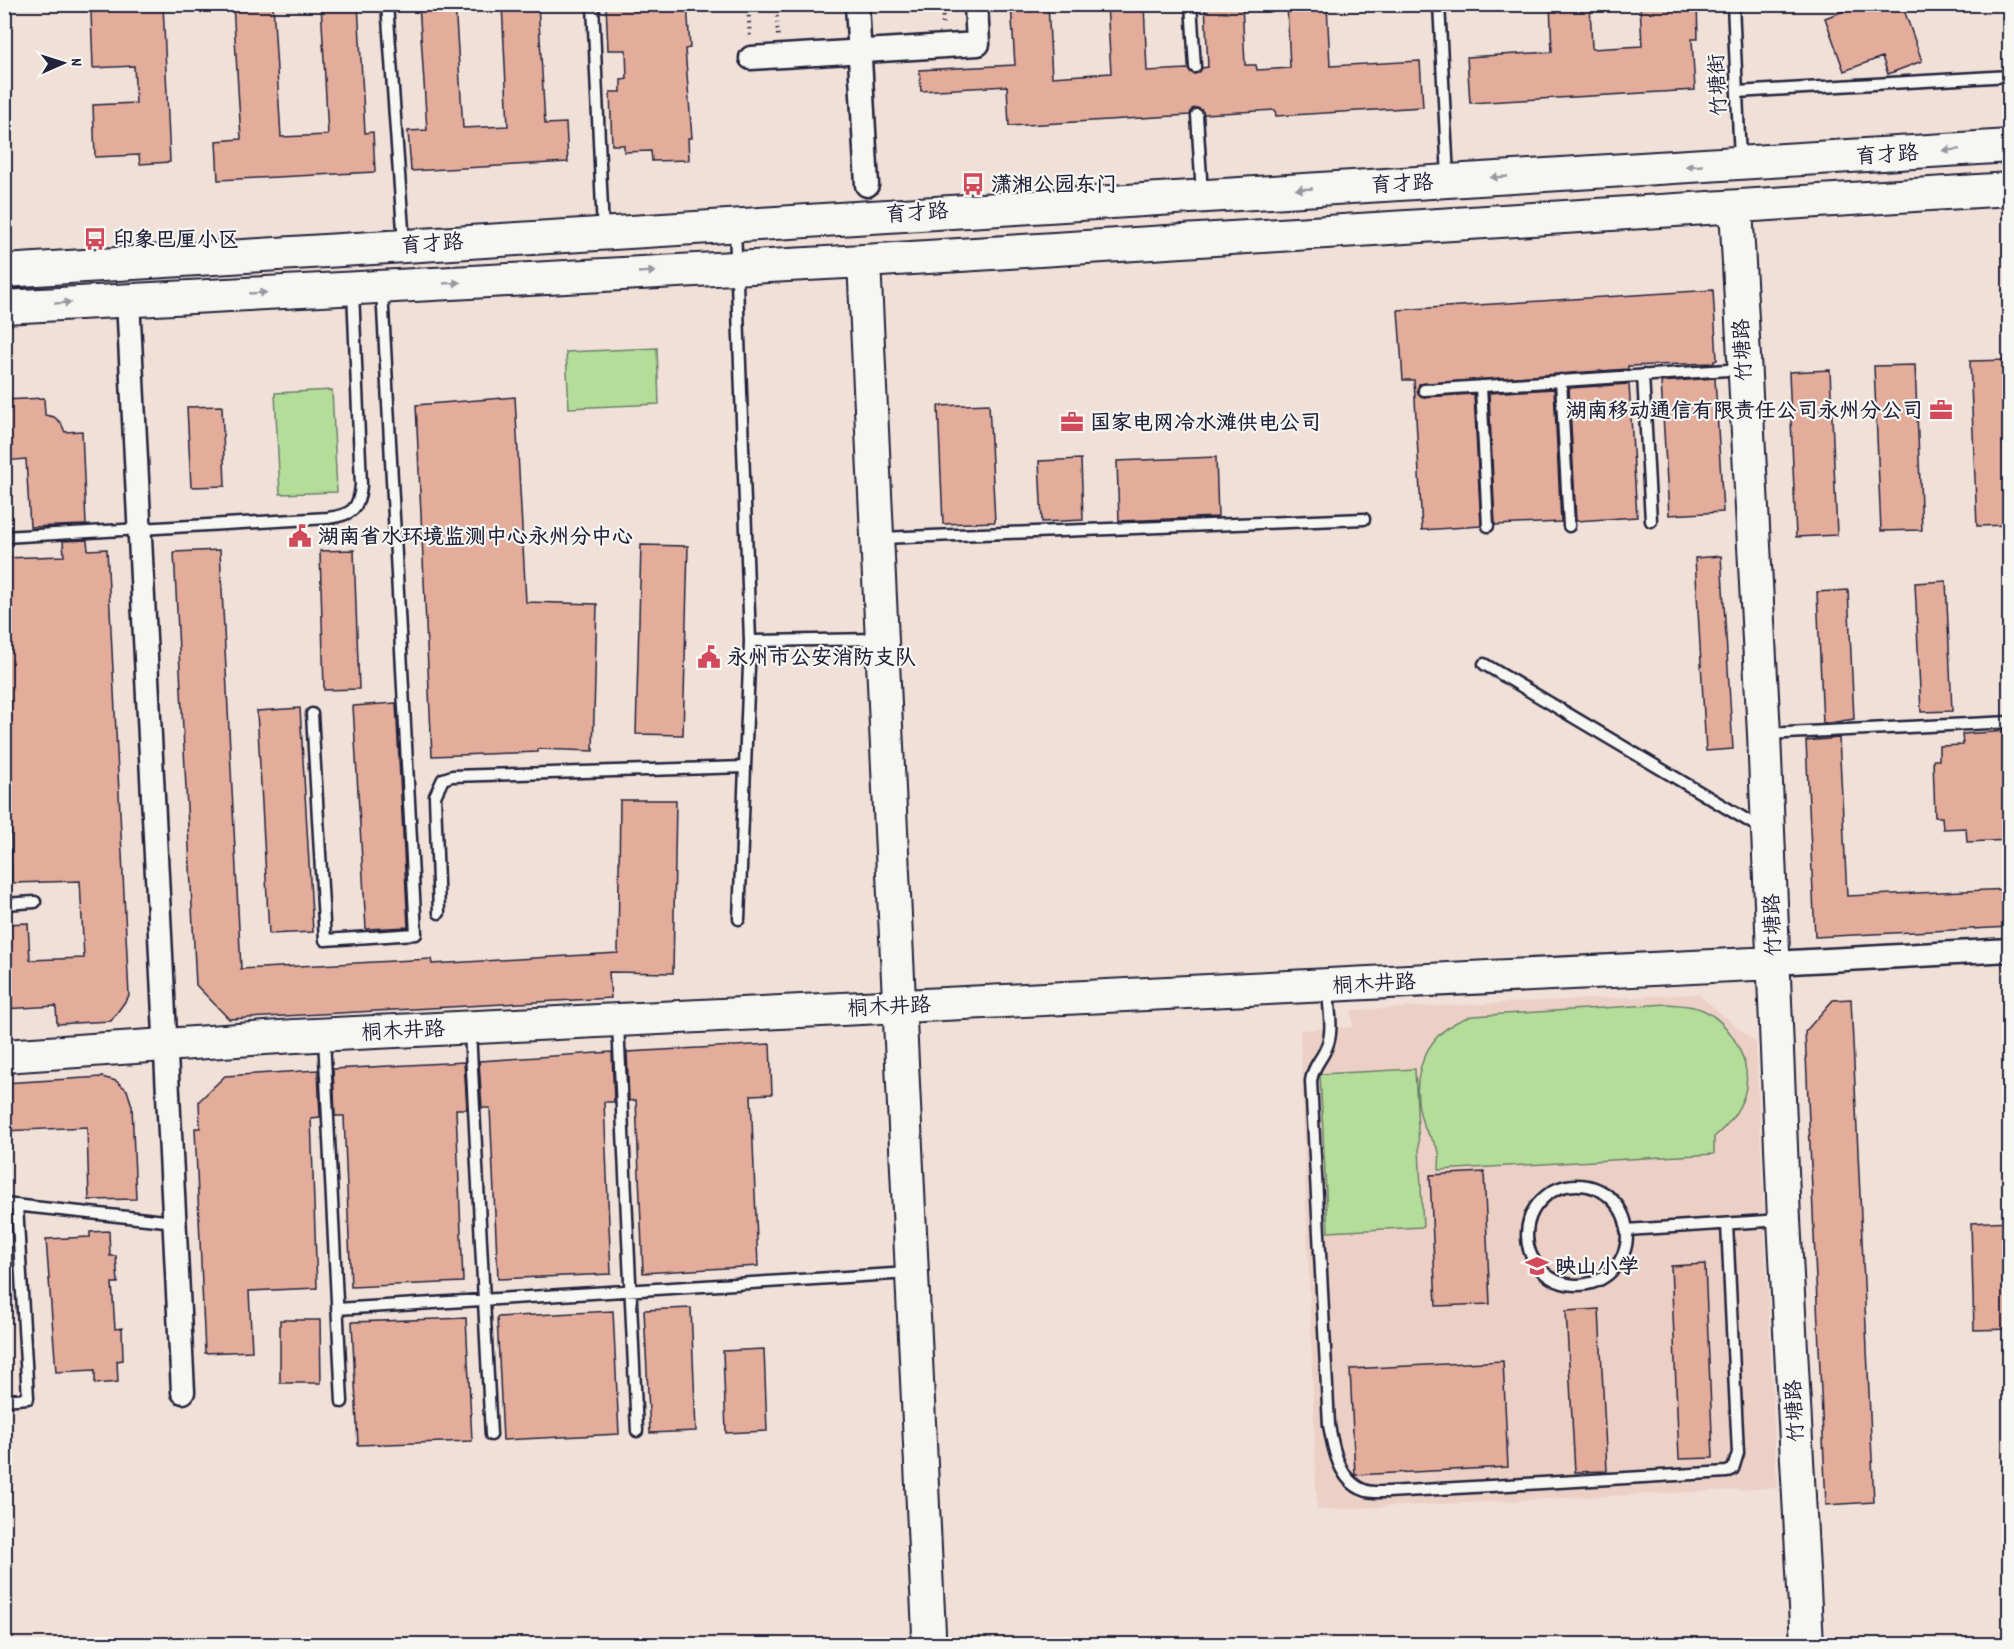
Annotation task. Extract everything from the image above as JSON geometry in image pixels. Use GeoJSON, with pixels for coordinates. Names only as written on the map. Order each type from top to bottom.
{"type":"FeatureCollection","features":[{"type":"Feature","properties":{"kind":"street"},"geometry":{"type":"LineString","coordinates":[[857,4],[867,185]]}},
{"type":"Feature","properties":{"kind":"street"},"geometry":{"type":"LineString","coordinates":[[752,58],[978,44],[976,4]]}},
{"type":"Feature","properties":{"kind":"street","name":"育才路"},"geometry":{"type":"LineString","coordinates":[[4,270],[735,223],[2010,146]]}},
{"type":"Feature","properties":{"kind":"street","name":"育才路"},"geometry":{"type":"LineString","coordinates":[[4,306],[864,261],[2010,189]]}},
{"type":"Feature","properties":{"kind":"street","name":"竹塘路"},"geometry":{"type":"LineString","coordinates":[[1736,207],[1764,734],[1784,1220],[1807,1644]]}},
{"type":"Feature","properties":{"kind":"street"},"geometry":{"type":"LineString","coordinates":[[864,261],[897,1005],[913,1273],[929,1641]]}},
{"type":"Feature","properties":{"kind":"street"},"geometry":{"type":"LineString","coordinates":[[128,300],[183,1392]]}},
{"type":"Feature","properties":{"kind":"street"},"geometry":{"type":"LineString","coordinates":[[1773,963],[2010,950]]}},
{"type":"Feature","properties":{"kind":"street","name":"桐木井路"},"geometry":{"type":"LineString","coordinates":[[4,1056],[324,1034],[1773,963]]}},
{"type":"Feature","properties":{"kind":"lane"},"geometry":{"type":"LineString","coordinates":[[387,4],[405,245]]}},
{"type":"Feature","properties":{"kind":"lane"},"geometry":{"type":"LineString","coordinates":[[593,4],[603,232]]}},
{"type":"Feature","properties":{"kind":"lane"},"geometry":{"type":"LineString","coordinates":[[1191,4],[1195,67]]}},
{"type":"Feature","properties":{"kind":"lane"},"geometry":{"type":"LineString","coordinates":[[1439,4],[1449,180]]}},
{"type":"Feature","properties":{"kind":"lane","name":"竹塘街"},"geometry":{"type":"LineString","coordinates":[[1733,4],[1740,163]]}},
{"type":"Feature","properties":{"kind":"lane"},"geometry":{"type":"LineString","coordinates":[[1737,92],[2010,76]]}},
{"type":"Feature","properties":{"kind":"lane"},"geometry":{"type":"LineString","coordinates":[[1197,115],[1202,195]]}},
{"type":"Feature","properties":{"kind":"lane"},"geometry":{"type":"LineString","coordinates":[[735,223],[750,641],[739,919]]}},
{"type":"Feature","properties":{"kind":"lane"},"geometry":{"type":"LineString","coordinates":[[4,537],[328,518],[343,516],[354,509],[360,500],[362,485],[367,287]]}},
{"type":"Feature","properties":{"kind":"lane"},"geometry":{"type":"LineString","coordinates":[[312,714],[325,940],[416,934],[367,287]]}},
{"type":"Feature","properties":{"kind":"lane"},"geometry":{"type":"LineString","coordinates":[[1424,390],[1743,369]]}},
{"type":"Feature","properties":{"kind":"lane"},"geometry":{"type":"LineString","coordinates":[[1643,375],[1651,521]]}},
{"type":"Feature","properties":{"kind":"lane"},"geometry":{"type":"LineString","coordinates":[[1561,380],[1569,526]]}},
{"type":"Feature","properties":{"kind":"lane"},"geometry":{"type":"LineString","coordinates":[[1480,386],[1488,526]]}},
{"type":"Feature","properties":{"kind":"lane"},"geometry":{"type":"LineString","coordinates":[[877,538],[1364,519]]}},
{"type":"Feature","properties":{"kind":"lane"},"geometry":{"type":"LineString","coordinates":[[750,641],[882,639]]}},
{"type":"Feature","properties":{"kind":"lane"},"geometry":{"type":"LineString","coordinates":[[1484,664],[1768,832]]}},
{"type":"Feature","properties":{"kind":"lane"},"geometry":{"type":"LineString","coordinates":[[1764,734],[2010,722]]}},
{"type":"Feature","properties":{"kind":"lane"},"geometry":{"type":"LineString","coordinates":[[439,913],[435,796],[443,779],[452,776],[745,766]]}},
{"type":"Feature","properties":{"kind":"lane"},"geometry":{"type":"LineString","coordinates":[[4,904],[35,902]]}},
{"type":"Feature","properties":{"kind":"lane"},"geometry":{"type":"LineString","coordinates":[[1328,985],[1329,1038],[1327,1047],[1312,1071],[1311,1081],[1329,1425],[1339,1464],[1349,1481],[1364,1491],[1388,1492],[1733,1470],[1738,1453],[1727,1224]]}},
{"type":"Feature","properties":{"kind":"lane"},"geometry":{"type":"LineString","coordinates":[[618,1020],[637,1431]]}},
{"type":"Feature","properties":{"kind":"lane"},"geometry":{"type":"LineString","coordinates":[[470,1027],[491,1435]]}},
{"type":"Feature","properties":{"kind":"lane"},"geometry":{"type":"LineString","coordinates":[[324,1034],[342,1402]]}},
{"type":"Feature","properties":{"kind":"lane"},"geometry":{"type":"LineString","coordinates":[[1573,1184],[1590,1186],[1605,1193],[1617,1205],[1625,1220],[1626,1230],[1624,1253],[1615,1267],[1603,1278],[1588,1284],[1572,1285],[1556,1281],[1542,1272],[1532,1259],[1527,1244],[1527,1227],[1532,1211],[1542,1197],[1557,1188],[1573,1184]]}},
{"type":"Feature","properties":{"kind":"lane"},"geometry":{"type":"LineString","coordinates":[[4,1204],[175,1222]]}},
{"type":"Feature","properties":{"kind":"lane"},"geometry":{"type":"LineString","coordinates":[[4,1400],[28,1398],[17,1205]]}},
{"type":"Feature","properties":{"kind":"lane"},"geometry":{"type":"LineString","coordinates":[[1626,1230],[1784,1220]]}},
{"type":"Feature","properties":{"kind":"lane"},"geometry":{"type":"LineString","coordinates":[[337,1309],[913,1273]]}},
{"type":"Feature","properties":{"kind":"path"},"geometry":{"type":"LineString","coordinates":[[748,4],[752,58]]}},
{"type":"Feature","properties":{"kind":"path"},"geometry":{"type":"LineString","coordinates":[[776,4],[779,57]]}},
{"type":"Feature","properties":{"kind":"shaded area","name":"映山小学"},"geometry":{"type":"Polygon","coordinates":[[[1698,994],[1756,1043],[1777,1488],[1317,1510],[1300,1030],[1352,1027],[1352,1010],[1698,994]]]}},
{"type":"Feature","properties":{"kind":"green space"},"geometry":{"type":"Polygon","coordinates":[[[657,348],[659,404],[569,408],[566,352],[657,348]]]}},
{"type":"Feature","properties":{"kind":"green space"},"geometry":{"type":"Polygon","coordinates":[[[332,390],[337,492],[280,494],[275,393],[332,390]]]}},
{"type":"Feature","properties":{"kind":"green space"},"geometry":{"type":"Polygon","coordinates":[[[1667,1004],[1694,1007],[1713,1016],[1731,1035],[1743,1059],[1746,1071],[1744,1096],[1732,1119],[1714,1137],[1714,1154],[1439,1170],[1439,1152],[1423,1124],[1418,1090],[1419,1073],[1424,1058],[1431,1044],[1442,1032],[1455,1023],[1472,1016],[1667,1004]]]}},
{"type":"Feature","properties":{"kind":"green space"},"geometry":{"type":"Polygon","coordinates":[[[1415,1069],[1423,1227],[1328,1232],[1320,1074],[1415,1069]]]}},
{"type":"Feature","properties":{"kind":"building"},"geometry":{"type":"Polygon","coordinates":[[[131,4],[163,4],[170,162],[140,164],[139,155],[95,157],[93,105],[136,103],[134,66],[93,68],[91,12],[131,10],[131,4]]]}},
{"type":"Feature","properties":{"kind":"building"},"geometry":{"type":"Polygon","coordinates":[[[233,4],[273,4],[281,137],[328,135],[321,4],[358,4],[365,133],[373,132],[375,172],[218,180],[216,141],[241,139],[233,4]]]}},
{"type":"Feature","properties":{"kind":"building"},"geometry":{"type":"Polygon","coordinates":[[[419,4],[455,4],[463,128],[508,126],[502,4],[538,4],[545,124],[566,123],[568,162],[411,171],[408,131],[427,130],[419,4]]]}},
{"type":"Feature","properties":{"kind":"building"},"geometry":{"type":"Polygon","coordinates":[[[606,4],[687,4],[690,48],[685,49],[692,138],[688,138],[689,160],[652,161],[651,151],[624,152],[624,145],[612,145],[610,92],[621,92],[621,80],[627,79],[626,50],[608,50],[606,4]]]}},
{"type":"Feature","properties":{"kind":"building"},"geometry":{"type":"Polygon","coordinates":[[[1011,4],[1048,4],[1052,77],[1111,73],[1107,4],[1144,4],[1147,71],[1188,69],[1195,74],[1202,68],[1208,67],[1205,4],[1242,4],[1245,65],[1256,65],[1257,70],[1290,68],[1287,4],[1327,4],[1330,66],[1420,61],[1423,107],[1276,116],[1275,110],[1204,114],[1197,108],[1192,109],[1190,115],[1009,126],[1007,86],[921,91],[919,70],[1015,65],[1011,4]]]}},
{"type":"Feature","properties":{"kind":"building"},"geometry":{"type":"Polygon","coordinates":[[[1550,4],[1590,4],[1592,49],[1642,46],[1640,4],[1697,4],[1698,39],[1692,39],[1695,90],[1470,103],[1467,57],[1552,52],[1550,4]]]}},
{"type":"Feature","properties":{"kind":"building"},"geometry":{"type":"Polygon","coordinates":[[[1862,4],[1902,4],[1922,61],[1888,74],[1882,57],[1844,71],[1825,18],[1862,4]]]}},
{"type":"Feature","properties":{"kind":"building"},"geometry":{"type":"Polygon","coordinates":[[[1713,290],[1717,360],[1714,363],[1628,366],[1628,369],[1419,384],[1418,394],[1424,397],[1474,394],[1481,526],[1422,530],[1414,380],[1403,380],[1398,310],[1713,290]]]}},
{"type":"Feature","properties":{"kind":"building"},"geometry":{"type":"Polygon","coordinates":[[[2010,360],[2010,525],[1977,526],[1970,361],[2010,360]]]}},
{"type":"Feature","properties":{"kind":"building"},"geometry":{"type":"Polygon","coordinates":[[[1915,365],[1922,530],[1881,531],[1874,366],[1915,365]]]}},
{"type":"Feature","properties":{"kind":"building"},"geometry":{"type":"Polygon","coordinates":[[[1830,370],[1837,535],[1796,537],[1789,372],[1830,370]]]}},
{"type":"Feature","properties":{"kind":"building"},"geometry":{"type":"Polygon","coordinates":[[[1715,378],[1723,512],[1669,515],[1661,382],[1715,378]]]}},
{"type":"Feature","properties":{"kind":"building"},"geometry":{"type":"Polygon","coordinates":[[[1629,384],[1637,517],[1576,521],[1569,388],[1629,384]]]}},
{"type":"Feature","properties":{"kind":"building"},"geometry":{"type":"Polygon","coordinates":[[[1554,389],[1561,522],[1495,525],[1489,393],[1554,389]]]}},
{"type":"Feature","properties":{"kind":"building"},"geometry":{"type":"Polygon","coordinates":[[[515,397],[526,602],[597,604],[593,751],[538,749],[538,752],[432,756],[416,405],[515,397]]]}},
{"type":"Feature","properties":{"kind":"building"},"geometry":{"type":"Polygon","coordinates":[[[44,398],[45,415],[54,417],[61,423],[65,432],[82,431],[86,525],[30,527],[26,459],[4,461],[4,400],[44,398]]]}},
{"type":"Feature","properties":{"kind":"building"},"geometry":{"type":"Polygon","coordinates":[[[989,404],[995,522],[943,524],[938,406],[989,404]]]}},
{"type":"Feature","properties":{"kind":"building"},"geometry":{"type":"Polygon","coordinates":[[[222,406],[225,486],[191,487],[187,407],[222,406]]]}},
{"type":"Feature","properties":{"kind":"building"},"geometry":{"type":"Polygon","coordinates":[[[1216,457],[1218,517],[1119,521],[1117,461],[1216,457]]]}},
{"type":"Feature","properties":{"kind":"building"},"geometry":{"type":"Polygon","coordinates":[[[1081,459],[1083,520],[1042,522],[1039,461],[1081,459]]]}},
{"type":"Feature","properties":{"kind":"building"},"geometry":{"type":"Polygon","coordinates":[[[87,540],[88,550],[107,549],[129,996],[111,1021],[57,1024],[56,1006],[4,1009],[4,924],[28,923],[30,960],[84,958],[80,881],[12,883],[4,558],[64,556],[63,541],[87,540]]]}},
{"type":"Feature","properties":{"kind":"building"},"geometry":{"type":"Polygon","coordinates":[[[641,545],[688,546],[683,735],[636,734],[641,545]]]}},
{"type":"Feature","properties":{"kind":"building"},"geometry":{"type":"Polygon","coordinates":[[[220,550],[241,969],[431,959],[432,964],[618,953],[620,800],[676,800],[673,973],[609,972],[611,998],[229,1019],[196,985],[174,552],[220,550]]]}},
{"type":"Feature","properties":{"kind":"building"},"geometry":{"type":"Polygon","coordinates":[[[354,550],[359,689],[324,690],[320,551],[354,550]]]}},
{"type":"Feature","properties":{"kind":"building"},"geometry":{"type":"Polygon","coordinates":[[[1721,556],[1733,749],[1706,751],[1695,558],[1721,556]]]}},
{"type":"Feature","properties":{"kind":"building"},"geometry":{"type":"Polygon","coordinates":[[[1946,581],[1952,711],[1921,712],[1915,583],[1946,581]]]}},
{"type":"Feature","properties":{"kind":"building"},"geometry":{"type":"Polygon","coordinates":[[[1848,590],[1854,719],[1823,724],[1817,592],[1848,590]]]}},
{"type":"Feature","properties":{"kind":"building"},"geometry":{"type":"Polygon","coordinates":[[[396,703],[408,927],[366,929],[353,706],[396,703]]]}},
{"type":"Feature","properties":{"kind":"building"},"geometry":{"type":"Polygon","coordinates":[[[300,708],[313,932],[269,934],[257,711],[300,708]]]}},
{"type":"Feature","properties":{"kind":"building"},"geometry":{"type":"Polygon","coordinates":[[[2009,731],[2010,840],[1967,842],[1966,828],[1943,829],[1942,817],[1935,817],[1933,760],[1939,760],[1939,746],[1963,745],[1962,734],[2009,731]]]}},
{"type":"Feature","properties":{"kind":"building"},"geometry":{"type":"Polygon","coordinates":[[[1839,738],[1847,896],[2010,889],[2010,927],[1815,937],[1806,741],[1839,738]]]}},
{"type":"Feature","properties":{"kind":"building"},"geometry":{"type":"Polygon","coordinates":[[[1851,999],[1874,1502],[1826,1505],[1805,1032],[1833,1000],[1851,999]]]}},
{"type":"Feature","properties":{"kind":"building"},"geometry":{"type":"Polygon","coordinates":[[[770,1044],[772,1094],[751,1095],[758,1266],[643,1273],[636,1100],[629,1101],[627,1052],[770,1044]]]}},
{"type":"Feature","properties":{"kind":"building"},"geometry":{"type":"Polygon","coordinates":[[[612,1052],[614,1102],[604,1102],[611,1274],[498,1279],[490,1108],[482,1108],[479,1061],[612,1052]]]}},
{"type":"Feature","properties":{"kind":"building"},"geometry":{"type":"Polygon","coordinates":[[[464,1062],[467,1109],[456,1109],[463,1282],[351,1287],[344,1116],[335,1116],[333,1069],[464,1062]]]}},
{"type":"Feature","properties":{"kind":"building"},"geometry":{"type":"Polygon","coordinates":[[[318,1070],[320,1117],[311,1118],[317,1288],[249,1291],[252,1351],[205,1353],[195,1128],[200,1128],[199,1101],[225,1076],[318,1070]]]}},
{"type":"Feature","properties":{"kind":"building"},"geometry":{"type":"Polygon","coordinates":[[[102,1077],[116,1081],[127,1090],[132,1106],[136,1199],[89,1200],[87,1127],[4,1131],[4,1083],[102,1077]]]}},
{"type":"Feature","properties":{"kind":"building"},"geometry":{"type":"Polygon","coordinates":[[[1484,1172],[1490,1304],[1436,1306],[1430,1175],[1484,1172]]]}},
{"type":"Feature","properties":{"kind":"building"},"geometry":{"type":"Polygon","coordinates":[[[2010,1221],[2010,1329],[1974,1330],[1971,1223],[2010,1221]]]}},
{"type":"Feature","properties":{"kind":"building"},"geometry":{"type":"Polygon","coordinates":[[[109,1231],[110,1256],[116,1256],[118,1283],[112,1283],[115,1329],[122,1328],[123,1360],[117,1361],[118,1382],[95,1384],[95,1370],[56,1372],[46,1239],[90,1237],[90,1232],[109,1231]]]}},
{"type":"Feature","properties":{"kind":"building"},"geometry":{"type":"Polygon","coordinates":[[[1705,1264],[1713,1458],[1679,1459],[1671,1266],[1705,1264]]]}},
{"type":"Feature","properties":{"kind":"building"},"geometry":{"type":"Polygon","coordinates":[[[691,1308],[696,1431],[650,1433],[644,1310],[691,1308]]]}},
{"type":"Feature","properties":{"kind":"building"},"geometry":{"type":"Polygon","coordinates":[[[1599,1309],[1607,1471],[1575,1472],[1566,1311],[1599,1309]]]}},
{"type":"Feature","properties":{"kind":"building"},"geometry":{"type":"Polygon","coordinates":[[[613,1311],[619,1434],[503,1440],[497,1317],[613,1311]]]}},
{"type":"Feature","properties":{"kind":"building"},"geometry":{"type":"Polygon","coordinates":[[[466,1318],[472,1441],[358,1445],[352,1322],[466,1318]]]}},
{"type":"Feature","properties":{"kind":"building"},"geometry":{"type":"Polygon","coordinates":[[[280,1320],[320,1320],[321,1383],[280,1383],[280,1320]]]}},
{"type":"Feature","properties":{"kind":"building"},"geometry":{"type":"Polygon","coordinates":[[[764,1349],[767,1431],[726,1433],[723,1351],[764,1349]]]}},
{"type":"Feature","properties":{"kind":"building"},"geometry":{"type":"Polygon","coordinates":[[[1503,1361],[1508,1467],[1355,1475],[1350,1369],[1503,1361]]]}},
{"type":"Feature","properties":{"kind":"place","name":"潇湘公园东门"},"geometry":{"type":"Point","coordinates":[973,184]}},
{"type":"Feature","properties":{"kind":"place","name":"印象巴厘小区"},"geometry":{"type":"Point","coordinates":[95,239]}},
{"type":"Feature","properties":{"kind":"place","name":"湖南移动通信有限责任公司永州分公司"},"geometry":{"type":"Point","coordinates":[1941,410]}},
{"type":"Feature","properties":{"kind":"place","name":"国家电网冷水滩供电公司"},"geometry":{"type":"Point","coordinates":[1072,422]}},
{"type":"Feature","properties":{"kind":"place","name":"湖南省水环境监测中心永州分中心"},"geometry":{"type":"Point","coordinates":[300,536]}},
{"type":"Feature","properties":{"kind":"place","name":"永州市公安消防支队"},"geometry":{"type":"Point","coordinates":[709,657]}},
{"type":"Feature","properties":{"kind":"place","name":"映山小学"},"geometry":{"type":"Point","coordinates":[1537,1266]}}]}
